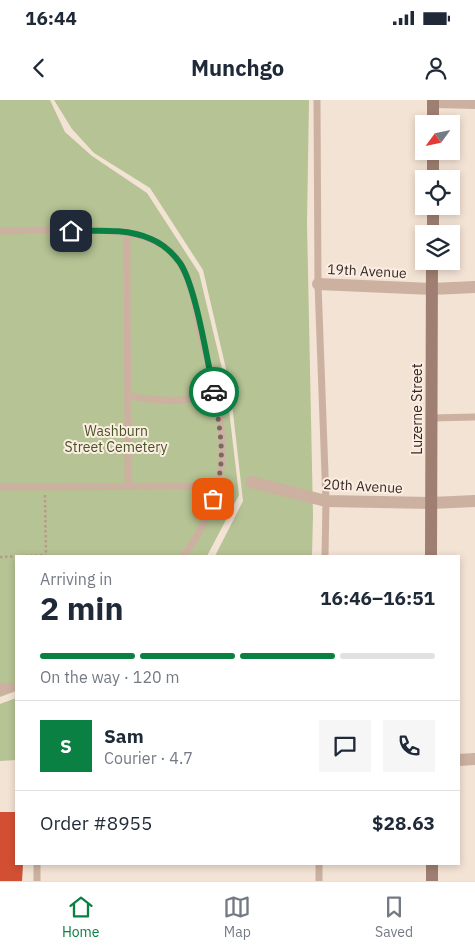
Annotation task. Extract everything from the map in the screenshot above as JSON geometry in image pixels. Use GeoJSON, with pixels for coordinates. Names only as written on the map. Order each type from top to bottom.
{"type":"FeatureCollection","features":[{"type":"Feature","properties":{"kind":"street"},"geometry":{"type":"LineString","coordinates":[[433,115],[433,101],[475,103]]}},
{"type":"Feature","properties":{"kind":"street","name":"Luzerne Street"},"geometry":{"type":"LineString","coordinates":[[431,555],[432,270]]}},
{"type":"Feature","properties":{"kind":"street","name":"19th Avenue"},"geometry":{"type":"LineString","coordinates":[[318,284],[432,289],[475,287]]}},
{"type":"Feature","properties":{"kind":"street","name":"20th Avenue"},"geometry":{"type":"LineString","coordinates":[[251,482],[326,502],[431,504],[475,501]]}},
{"type":"Feature","properties":{"kind":"street"},"geometry":{"type":"LineString","coordinates":[[460,760],[475,759]]}},
{"type":"Feature","properties":{"kind":"street"},"geometry":{"type":"LineString","coordinates":[[432,865],[432,881]]}},
{"type":"Feature","properties":{"kind":"lane"},"geometry":{"type":"LineString","coordinates":[[317,100],[318,284],[326,502],[325,555]]}},
{"type":"Feature","properties":{"kind":"lane"},"geometry":{"type":"LineString","coordinates":[[0,231],[127,232],[150,238],[169,249],[180,264],[189,282],[214,392],[222,457],[210,512],[196,540],[184,555]]}},
{"type":"Feature","properties":{"kind":"lane"},"geometry":{"type":"LineString","coordinates":[[127,232],[128,486]]}},
{"type":"Feature","properties":{"kind":"lane"},"geometry":{"type":"LineString","coordinates":[[128,395],[147,400],[198,398],[214,392]]}},
{"type":"Feature","properties":{"kind":"lane"},"geometry":{"type":"LineString","coordinates":[[432,418],[475,417]]}},
{"type":"Feature","properties":{"kind":"lane"},"geometry":{"type":"LineString","coordinates":[[0,487],[216,486]]}},
{"type":"Feature","properties":{"kind":"lane"},"geometry":{"type":"LineString","coordinates":[[0,686],[15,687]]}},
{"type":"Feature","properties":{"kind":"lane"},"geometry":{"type":"LineString","coordinates":[[0,692],[15,687]]}},
{"type":"Feature","properties":{"kind":"lane"},"geometry":{"type":"LineString","coordinates":[[37,865],[37,881]]}},
{"type":"Feature","properties":{"kind":"lane"},"geometry":{"type":"LineString","coordinates":[[319,865],[319,881]]}},
{"type":"Feature","properties":{"kind":"path"},"geometry":{"type":"LineString","coordinates":[[45,487],[46,555]]}},
{"type":"Feature","properties":{"kind":"path"},"geometry":{"type":"LineString","coordinates":[[0,557],[15,557]]}},
{"type":"Feature","properties":{"kind":"green space","name":"Washburn Street Cemetery"},"geometry":{"type":"Polygon","coordinates":[[[0,100],[50,100],[65,132],[92,156],[147,193],[199,273],[226,385],[239,495],[208,555],[15,555],[15,691],[0,697],[0,100]]]}},
{"type":"Feature","properties":{"kind":"green space"},"geometry":{"type":"Polygon","coordinates":[[[54,100],[309,100],[307,223],[313,515],[312,555],[216,555],[243,501],[230,386],[203,270],[150,188],[94,153],[72,129],[54,100]]]}},
{"type":"Feature","properties":{"kind":"green space"},"geometry":{"type":"Polygon","coordinates":[[[15,698],[15,760],[0,761],[0,704],[15,698]]]}},
{"type":"Feature","properties":{"kind":"building"},"geometry":{"type":"Polygon","coordinates":[[[0,812],[15,812],[15,865],[23,865],[22,881],[0,881],[0,812]]]}},
{"type":"Feature","properties":{"kind":"way so far"},"geometry":{"type":"LineString","coordinates":[[213,499],[222,457],[214,392]]}},
{"type":"Feature","properties":{"kind":"route"},"geometry":{"type":"LineString","coordinates":[[71,231],[107,230],[127,232],[150,238],[169,249],[180,264],[189,282],[214,392]]}}]}
